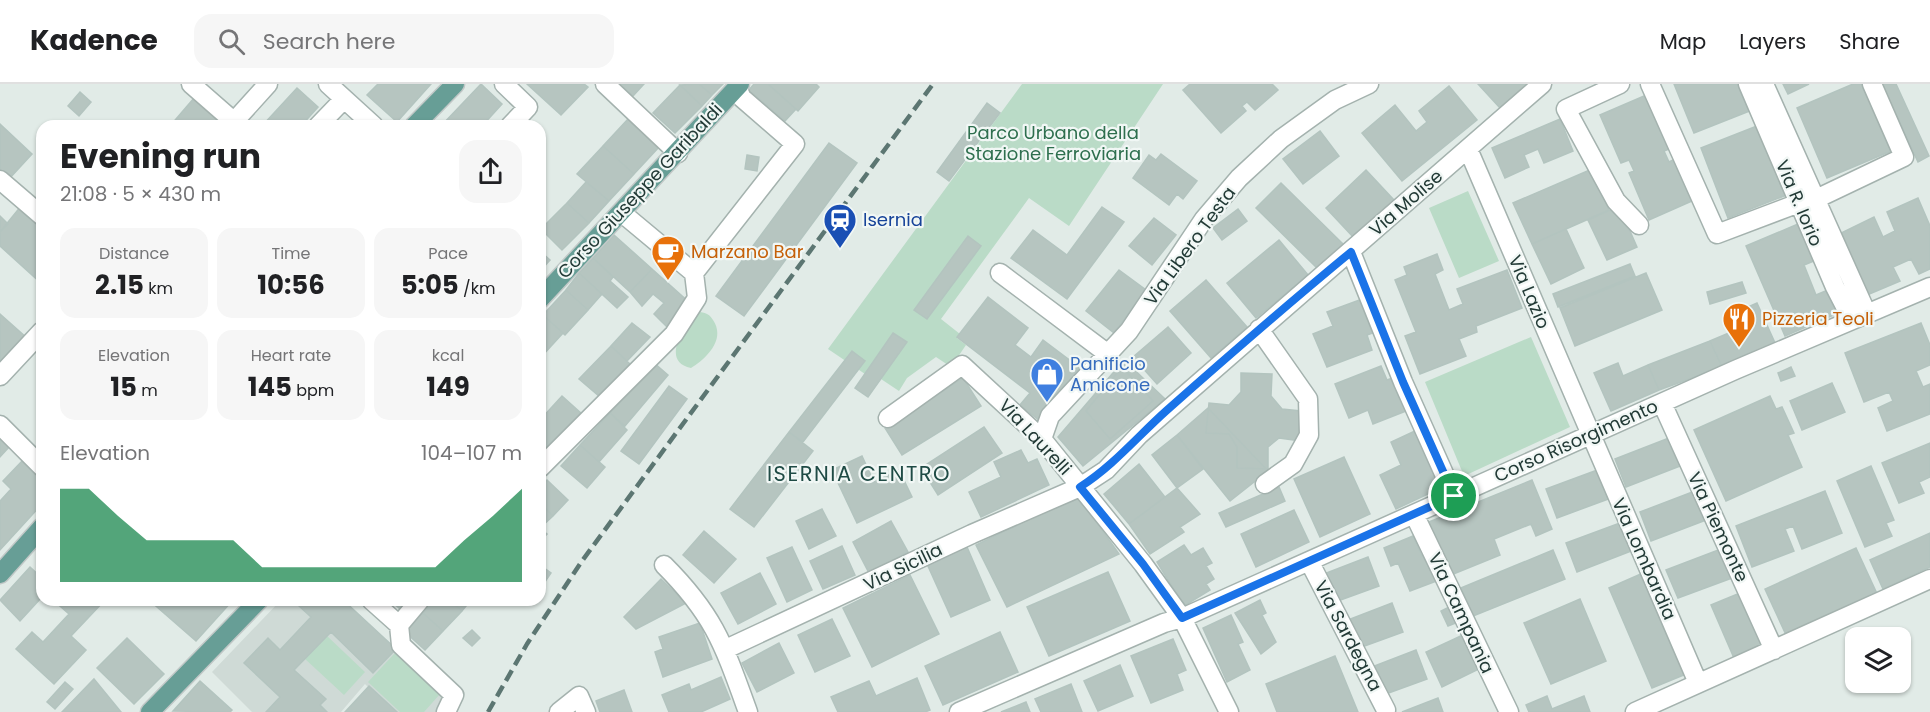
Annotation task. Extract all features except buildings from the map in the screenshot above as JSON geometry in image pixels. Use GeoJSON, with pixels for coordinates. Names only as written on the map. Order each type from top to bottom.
{"type":"FeatureCollection","features":[{"type":"Feature","properties":{"kind":"main road"},"geometry":{"type":"LineString","coordinates":[[420,120],[455,84]]}},
{"type":"Feature","properties":{"kind":"main road","name":"Corso Giuseppe Garibaldi"},"geometry":{"type":"LineString","coordinates":[[546,293],[739,86]]}},
{"type":"Feature","properties":{"kind":"main road"},"geometry":{"type":"LineString","coordinates":[[0,574],[36,534]]}},
{"type":"Feature","properties":{"kind":"main road"},"geometry":{"type":"LineString","coordinates":[[150,712],[253,606]]}},
{"type":"Feature","properties":{"kind":"street"},"geometry":{"type":"LineString","coordinates":[[191,84],[229,120]]}},
{"type":"Feature","properties":{"kind":"street"},"geometry":{"type":"LineString","coordinates":[[238,120],[268,84]]}},
{"type":"Feature","properties":{"kind":"street"},"geometry":{"type":"LineString","coordinates":[[328,84],[367,120]]}},
{"type":"Feature","properties":{"kind":"street"},"geometry":{"type":"LineString","coordinates":[[504,84],[528,107],[516,120]]}},
{"type":"Feature","properties":{"kind":"street"},"geometry":{"type":"LineString","coordinates":[[605,84],[678,153]]}},
{"type":"Feature","properties":{"kind":"street","name":"Via Libero Testa"},"geometry":{"type":"LineString","coordinates":[[1042,440],[1050,416],[1129,331],[1204,219],[1239,178],[1281,139],[1335,100],[1369,84]]}},
{"type":"Feature","properties":{"kind":"street","name":"Via Molise"},"geometry":{"type":"LineString","coordinates":[[1080,487],[1106,470],[1139,435],[1542,84]]}},
{"type":"Feature","properties":{"kind":"street"},"geometry":{"type":"LineString","coordinates":[[1620,84],[1566,109],[1616,201],[1639,225]]}},
{"type":"Feature","properties":{"kind":"street"},"geometry":{"type":"LineString","coordinates":[[1650,84],[1713,236],[1807,201],[1904,157],[1872,84]]}},
{"type":"Feature","properties":{"kind":"street","name":"Via R. Iorio"},"geometry":{"type":"LineString","coordinates":[[1748,84],[1807,201],[1860,317]]}},
{"type":"Feature","properties":{"kind":"street","name":"Via R. Iorio"},"geometry":{"type":"LineString","coordinates":[[1764,84],[1807,201]]}},
{"type":"Feature","properties":{"kind":"street"},"geometry":{"type":"LineString","coordinates":[[694,273],[795,144],[742,98],[739,86]]}},
{"type":"Feature","properties":{"kind":"street"},"geometry":{"type":"LineString","coordinates":[[324,120],[344,99]]}},
{"type":"Feature","properties":{"kind":"street","name":"Via Lazio"},"geometry":{"type":"LineString","coordinates":[[1468,149],[1589,435]]}},
{"type":"Feature","properties":{"kind":"street"},"geometry":{"type":"LineString","coordinates":[[0,180],[36,211]]}},
{"type":"Feature","properties":{"kind":"street"},"geometry":{"type":"LineString","coordinates":[[546,462],[674,334],[697,298],[694,273],[622,213]]}},
{"type":"Feature","properties":{"kind":"street"},"geometry":{"type":"LineString","coordinates":[[1351,252],[1403,382],[1454,496]]}},
{"type":"Feature","properties":{"kind":"street"},"geometry":{"type":"LineString","coordinates":[[1000,273],[1108,354]]}},
{"type":"Feature","properties":{"kind":"street","name":"Corso Risorgimento"},"geometry":{"type":"LineString","coordinates":[[959,712],[1164,623],[1182,618],[1589,435],[1930,287]]}},
{"type":"Feature","properties":{"kind":"street"},"geometry":{"type":"LineString","coordinates":[[1259,329],[1308,399],[1309,435],[1293,464],[1265,484]]}},
{"type":"Feature","properties":{"kind":"street"},"geometry":{"type":"LineString","coordinates":[[0,376],[36,337]]}},
{"type":"Feature","properties":{"kind":"street","name":"Via Laurelli"},"geometry":{"type":"LineString","coordinates":[[888,418],[962,365],[1042,440],[1143,564],[1182,618],[1229,712]]}},
{"type":"Feature","properties":{"kind":"street","name":"Via Piemonte"},"geometry":{"type":"LineString","coordinates":[[1662,403],[1774,650]]}},
{"type":"Feature","properties":{"kind":"street"},"geometry":{"type":"LineString","coordinates":[[0,425],[36,461]]}},
{"type":"Feature","properties":{"kind":"street","name":"Via Lombardia"},"geometry":{"type":"LineString","coordinates":[[1589,435],[1698,683]]}},
{"type":"Feature","properties":{"kind":"street","name":"Via Sicilia"},"geometry":{"type":"LineString","coordinates":[[726,649],[972,534],[1080,487]]}},
{"type":"Feature","properties":{"kind":"street","name":"Via Campania"},"geometry":{"type":"LineString","coordinates":[[1414,514],[1509,712]]}},
{"type":"Feature","properties":{"kind":"street","name":"Via Sardegna"},"geometry":{"type":"LineString","coordinates":[[1309,561],[1386,710]]}},
{"type":"Feature","properties":{"kind":"street"},"geometry":{"type":"LineString","coordinates":[[664,565],[692,593],[714,625],[726,649],[748,712]]}},
{"type":"Feature","properties":{"kind":"street"},"geometry":{"type":"LineString","coordinates":[[1635,712],[1930,579]]}},
{"type":"Feature","properties":{"kind":"street"},"geometry":{"type":"LineString","coordinates":[[378,606],[399,625],[401,645],[454,695],[446,712]]}},
{"type":"Feature","properties":{"kind":"street"},"geometry":{"type":"LineString","coordinates":[[399,625],[415,606]]}},
{"type":"Feature","properties":{"kind":"street"},"geometry":{"type":"LineString","coordinates":[[558,712],[579,696],[586,712]]}},
{"type":"Feature","properties":{"kind":"shaded area"},"geometry":{"type":"Polygon","coordinates":[[[275,606],[350,606],[445,695],[437,712],[393,712],[365,684],[341,712],[252,712],[212,672],[275,606]]]}},
{"type":"Feature","properties":{"kind":"green space","name":"Parco Urbano della Stazione Ferroviaria"},"geometry":{"type":"Polygon","coordinates":[[[1022,84],[1163,84],[1069,226],[1029,198],[941,319],[960,334],[957,338],[966,345],[951,367],[936,357],[907,378],[899,391],[881,379],[868,397],[855,388],[865,374],[828,349],[1022,84]]]}},
{"type":"Feature","properties":{"kind":"green space"},"geometry":{"type":"Polygon","coordinates":[[[1468,191],[1499,261],[1459,278],[1429,208],[1468,191]]]}},
{"type":"Feature","properties":{"kind":"green space"},"geometry":{"type":"Polygon","coordinates":[[[696,312],[710,316],[717,334],[713,347],[691,368],[682,364],[677,358],[676,351],[686,325],[696,312]]]}},
{"type":"Feature","properties":{"kind":"green space"},"geometry":{"type":"Polygon","coordinates":[[[1531,337],[1570,427],[1464,476],[1425,382],[1531,337]]]}},
{"type":"Feature","properties":{"kind":"green space"},"geometry":{"type":"Polygon","coordinates":[[[326,635],[365,672],[344,695],[304,658],[326,635]]]}},
{"type":"Feature","properties":{"kind":"green space"},"geometry":{"type":"Polygon","coordinates":[[[395,653],[440,694],[424,712],[400,712],[368,682],[395,653]]]}},
{"type":"Feature","properties":{"kind":"railway"},"geometry":{"type":"LineString","coordinates":[[488,712],[527,644],[582,561],[933,84]]}},
{"type":"Feature","properties":{"kind":"place","name":"Isernia"},"geometry":{"type":"Point","coordinates":[840,249]}},
{"type":"Feature","properties":{"kind":"place","name":"Marzano Bar"},"geometry":{"type":"Point","coordinates":[668,281]}},
{"type":"Feature","properties":{"kind":"place","name":"Pizzeria Teoli"},"geometry":{"type":"Point","coordinates":[1739,348]}},
{"type":"Feature","properties":{"kind":"place","name":"Panificio Amicone"},"geometry":{"type":"Point","coordinates":[1047,403]}},
{"type":"Feature","properties":{"kind":"district","name":"ISERNIA CENTRO"},"geometry":{"type":"Point","coordinates":[859,474]}},
{"type":"Feature","properties":{"kind":"route"},"geometry":{"type":"LineString","coordinates":[[1351,252],[1403,382],[1454,496],[1182,618],[1143,564],[1080,487],[1106,470],[1139,435],[1277,313],[1351,252]]}}]}
